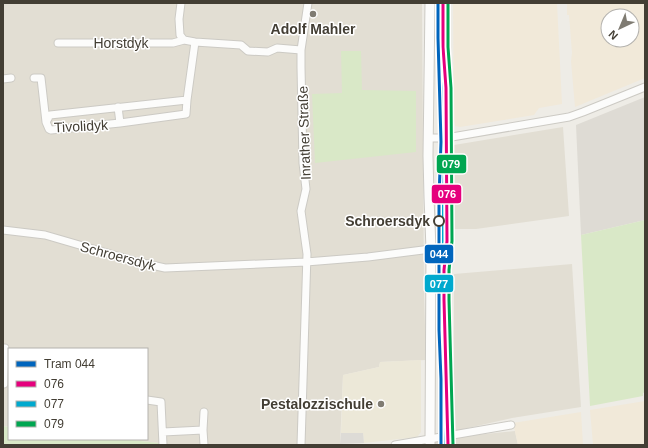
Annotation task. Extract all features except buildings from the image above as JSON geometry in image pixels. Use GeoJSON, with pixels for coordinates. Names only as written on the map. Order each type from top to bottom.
{"type":"FeatureCollection","features":[{"type":"Feature","properties":{"kind":"street"},"geometry":{"type":"LineString","coordinates":[[181,3],[179,19],[180,35],[184,40]]}},
{"type":"Feature","properties":{"kind":"street","name":"Inrather Straße"},"geometry":{"type":"LineString","coordinates":[[301,445],[307,254],[301,211],[306,189],[303,163],[301,50],[308,3]]}},
{"type":"Feature","properties":{"kind":"street"},"geometry":{"type":"LineString","coordinates":[[430,3],[428,138],[431,249],[430,442]]}},
{"type":"Feature","properties":{"kind":"street"},"geometry":{"type":"LineString","coordinates":[[443,3],[443,47],[446,88],[447,241],[444,270],[444,300],[448,440]]}},
{"type":"Feature","properties":{"kind":"street","name":"Horstdyk"},"geometry":{"type":"LineString","coordinates":[[58,43],[173,43],[184,40],[241,45],[248,51],[254,52],[268,52],[277,48],[301,50]]}},
{"type":"Feature","properties":{"kind":"street","name":"Tivolidyk"},"geometry":{"type":"LineString","coordinates":[[34,78],[41,78],[46,122],[51,130],[186,114],[194,42]]}},
{"type":"Feature","properties":{"kind":"street"},"geometry":{"type":"LineString","coordinates":[[3,79],[11,78]]}},
{"type":"Feature","properties":{"kind":"street"},"geometry":{"type":"LineString","coordinates":[[428,138],[446,138],[569,117],[645,87]]}},
{"type":"Feature","properties":{"kind":"street","name":"Tivolidyk"},"geometry":{"type":"LineString","coordinates":[[46,122],[50,115],[187,100]]}},
{"type":"Feature","properties":{"kind":"street","name":"Tivolidyk"},"geometry":{"type":"LineString","coordinates":[[118,107],[120,123]]}},
{"type":"Feature","properties":{"kind":"street","name":"Schroersdyk"},"geometry":{"type":"LineString","coordinates":[[3,230],[45,235],[138,262],[165,268],[306,262]]}},
{"type":"Feature","properties":{"kind":"street"},"geometry":{"type":"LineString","coordinates":[[306,262],[368,257],[431,249]]}},
{"type":"Feature","properties":{"kind":"street"},"geometry":{"type":"LineString","coordinates":[[3,348],[5,348],[5,384]]}},
{"type":"Feature","properties":{"kind":"street"},"geometry":{"type":"LineString","coordinates":[[148,400],[161,402],[163,445]]}},
{"type":"Feature","properties":{"kind":"street"},"geometry":{"type":"LineString","coordinates":[[204,412],[204,445]]}},
{"type":"Feature","properties":{"kind":"street"},"geometry":{"type":"LineString","coordinates":[[395,445],[448,440],[511,425]]}},
{"type":"Feature","properties":{"kind":"street"},"geometry":{"type":"LineString","coordinates":[[163,432],[203,430]]}},
{"type":"Feature","properties":{"kind":"shaded area"},"geometry":{"type":"Polygon","coordinates":[[[3,3],[422,3],[424,292],[426,360],[380,362],[379,367],[343,375],[340,445],[160,445],[159,443],[131,440],[148,440],[148,348],[8,348],[8,427],[3,426],[3,3]]]}},
{"type":"Feature","properties":{"kind":"shaded area"},"geometry":{"type":"Polygon","coordinates":[[[453,3],[557,3],[562,104],[539,108],[534,115],[460,127],[455,126],[453,3]]]}},
{"type":"Feature","properties":{"kind":"shaded area"},"geometry":{"type":"Polygon","coordinates":[[[567,3],[645,3],[645,78],[575,107],[569,15],[567,15],[567,3]]]}},
{"type":"Feature","properties":{"kind":"shaded area"},"geometry":{"type":"Polygon","coordinates":[[[645,97],[645,220],[581,235],[576,125],[645,97]]]}},
{"type":"Feature","properties":{"kind":"shaded area"},"geometry":{"type":"Polygon","coordinates":[[[563,127],[569,216],[476,229],[454,229],[454,145],[563,127]]]}},
{"type":"Feature","properties":{"kind":"shaded area"},"geometry":{"type":"Polygon","coordinates":[[[572,264],[581,407],[512,418],[450,432],[454,368],[454,274],[572,264]]]}},
{"type":"Feature","properties":{"kind":"shaded area","name":"Pestalozzischule"},"geometry":{"type":"Polygon","coordinates":[[[421,360],[421,432],[417,437],[364,443],[363,433],[341,433],[343,375],[379,367],[380,362],[421,360]]]}},
{"type":"Feature","properties":{"kind":"shaded area"},"geometry":{"type":"Polygon","coordinates":[[[645,401],[645,445],[593,445],[590,410],[645,401]]]}},
{"type":"Feature","properties":{"kind":"shaded area"},"geometry":{"type":"Polygon","coordinates":[[[581,412],[583,445],[518,445],[513,423],[581,412]]]}},
{"type":"Feature","properties":{"kind":"shaded area"},"geometry":{"type":"Polygon","coordinates":[[[515,431],[518,445],[420,445],[455,437],[515,431]]]}},
{"type":"Feature","properties":{"kind":"shaded area"},"geometry":{"type":"Polygon","coordinates":[[[341,433],[363,433],[364,443],[340,444],[341,433]]]}},
{"type":"Feature","properties":{"kind":"green space"},"geometry":{"type":"Polygon","coordinates":[[[341,51],[361,51],[362,90],[416,91],[416,152],[315,163],[312,94],[342,93],[341,51]]]}},
{"type":"Feature","properties":{"kind":"green space"},"geometry":{"type":"Polygon","coordinates":[[[645,220],[645,392],[643,393],[643,396],[590,406],[581,235],[645,220]]]}},
{"type":"Feature","properties":{"kind":"green space"},"geometry":{"type":"Polygon","coordinates":[[[3,426],[8,427],[8,440],[131,440],[159,443],[160,445],[3,445],[3,426]]]}},
{"type":"Feature","properties":{"kind":"tram line","name":"044"},"geometry":{"type":"LineString","coordinates":[[438,3],[441,142],[439,197],[441,445]]}},
{"type":"Feature","properties":{"kind":"transit line","name":"077"},"geometry":{"type":"LineString","coordinates":[[438,3],[438,47],[441,88],[442,241],[439,270],[439,300],[443,445]]}},
{"type":"Feature","properties":{"kind":"transit line","name":"076"},"geometry":{"type":"LineString","coordinates":[[443,3],[443,47],[446,88],[447,241],[444,270],[444,300],[448,445]]}},
{"type":"Feature","properties":{"kind":"transit line","name":"079"},"geometry":{"type":"LineString","coordinates":[[448,3],[448,47],[451,88],[452,241],[449,270],[449,300],[453,445]]}},
{"type":"Feature","properties":{"kind":"place","name":"Adolf Mahler"},"geometry":{"type":"Point","coordinates":[313,14]}},
{"type":"Feature","properties":{"kind":"place","name":"Schroersdyk"},"geometry":{"type":"Point","coordinates":[439,221]}},
{"type":"Feature","properties":{"kind":"place","name":"Pestalozzischule"},"geometry":{"type":"Point","coordinates":[381,404]}}]}
